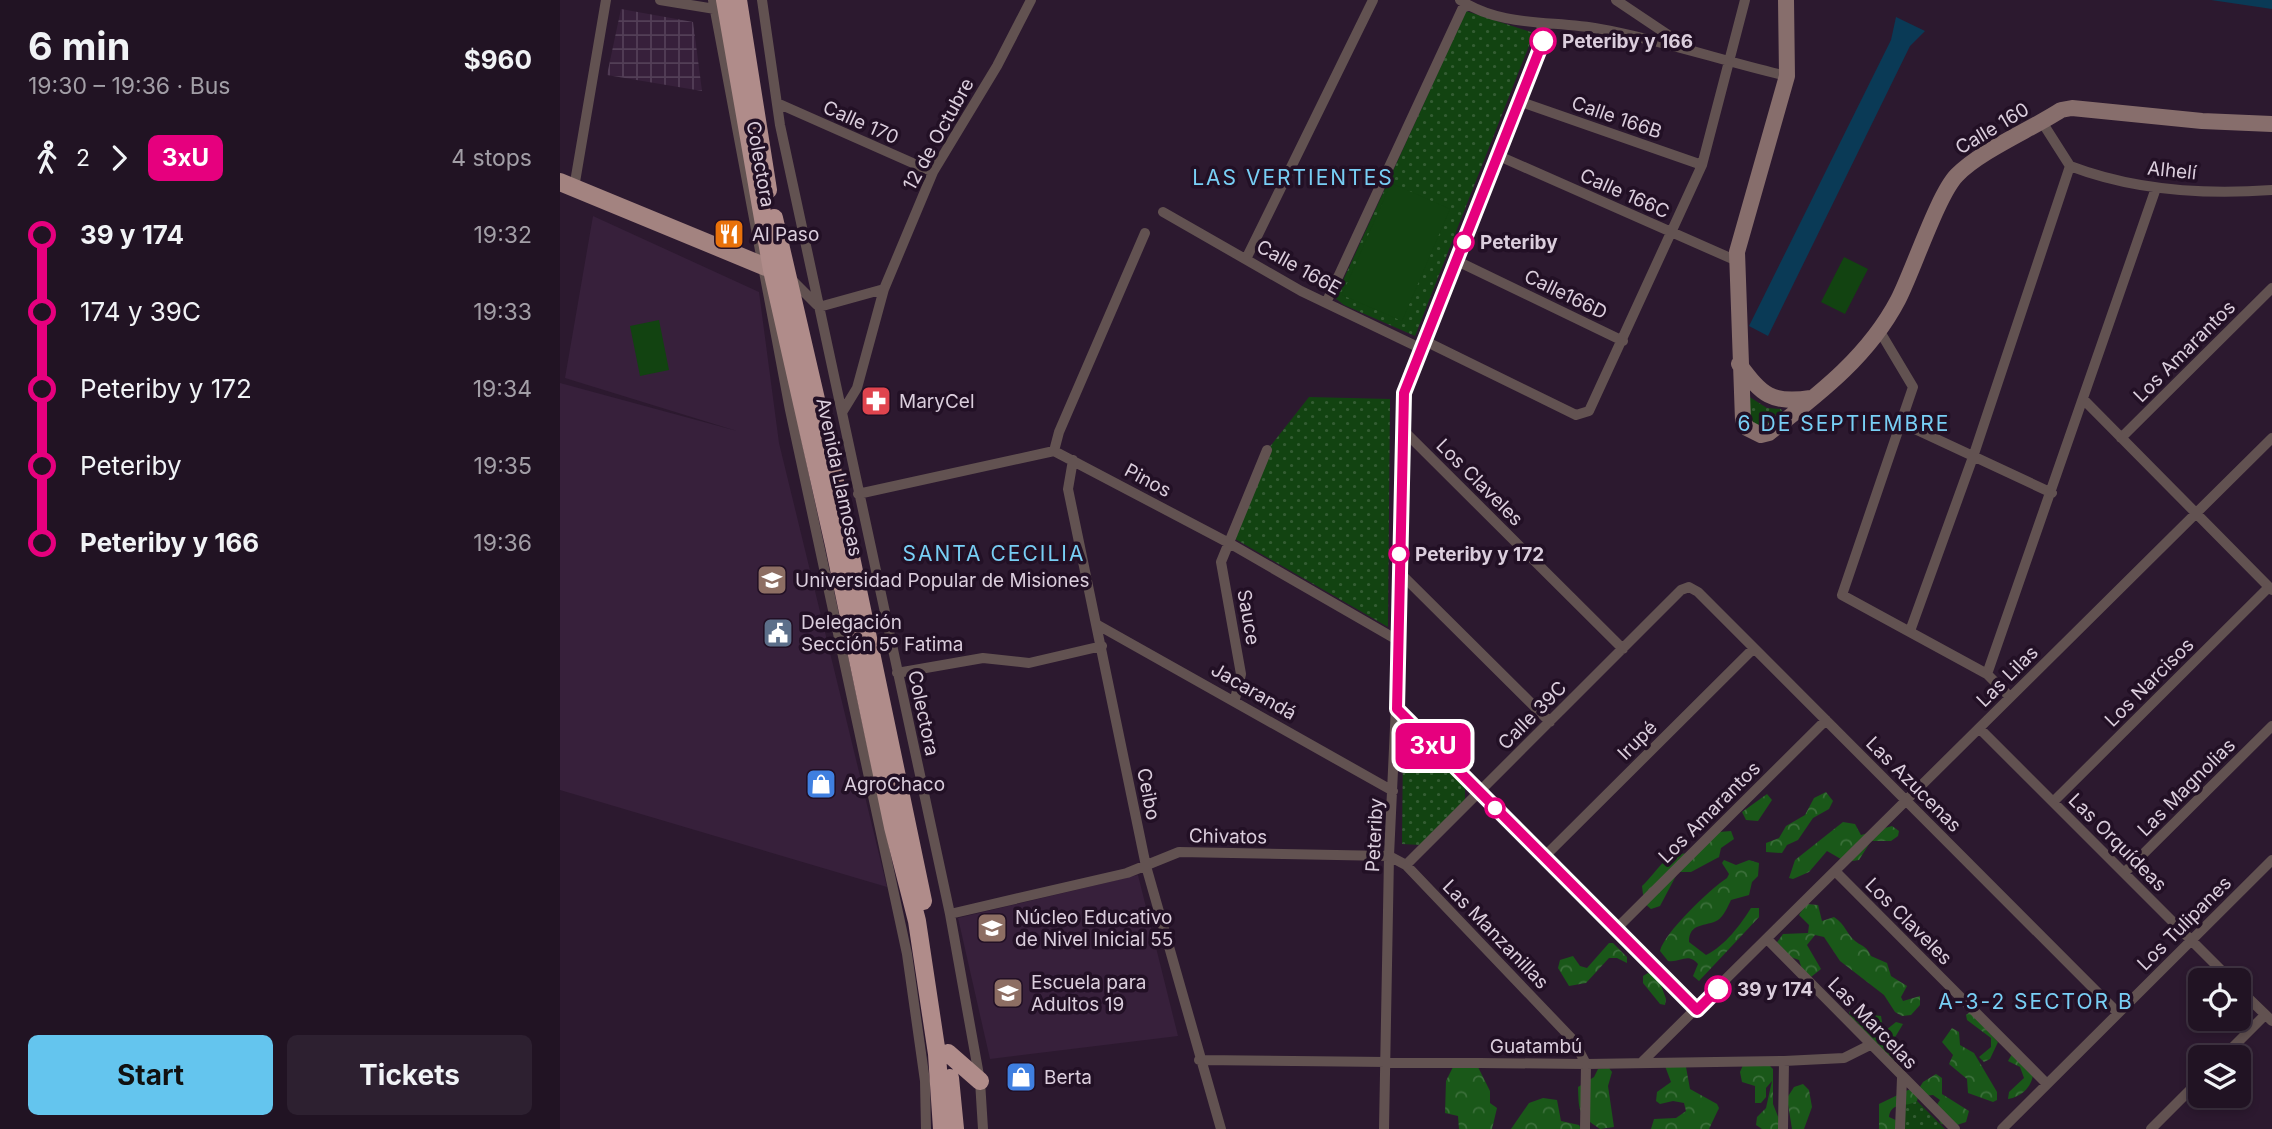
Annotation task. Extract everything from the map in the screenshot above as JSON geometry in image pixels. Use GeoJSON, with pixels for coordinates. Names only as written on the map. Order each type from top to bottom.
{"type":"FeatureCollection","features":[{"type":"Feature","properties":{"kind":"highway","name":"Avenida Llamosas"},"geometry":{"type":"LineString","coordinates":[[738,0],[769,194],[774,271]]}},
{"type":"Feature","properties":{"kind":"highway","name":"Avenida Llamosas"},"geometry":{"type":"LineString","coordinates":[[718,3],[821,482],[929,927],[948,1053],[955,1129]]}},
{"type":"Feature","properties":{"kind":"highway","name":"Avenida Llamosas"},"geometry":{"type":"LineString","coordinates":[[821,482],[887,828],[917,921],[937,1054],[942,1129]]}},
{"type":"Feature","properties":{"kind":"highway"},"geometry":{"type":"LineString","coordinates":[[948,1053],[980,1081]]}},
{"type":"Feature","properties":{"kind":"main road","name":"Calle 160"},"geometry":{"type":"LineString","coordinates":[[1786,0],[1787,76],[1741,232],[1737,261],[1742,420],[1753,433],[1769,433],[1838,379],[1879,330],[1915,264],[1949,183],[1964,168],[2061,110],[2085,107],[2202,121],[2272,124]]}},
{"type":"Feature","properties":{"kind":"main road"},"geometry":{"type":"LineString","coordinates":[[567,185],[774,271]]}},
{"type":"Feature","properties":{"kind":"main road"},"geometry":{"type":"LineString","coordinates":[[1739,364],[1756,388],[1771,398],[1789,402],[1814,398]]}},
{"type":"Feature","properties":{"kind":"street"},"geometry":{"type":"LineString","coordinates":[[567,185],[606,0]]}},
{"type":"Feature","properties":{"kind":"street"},"geometry":{"type":"LineString","coordinates":[[660,0],[718,3]]}},
{"type":"Feature","properties":{"kind":"street","name":"Colectora"},"geometry":{"type":"LineString","coordinates":[[762,0],[780,125],[950,914],[980,1081],[983,1129]]}},
{"type":"Feature","properties":{"kind":"street","name":"12 de Octubre"},"geometry":{"type":"LineString","coordinates":[[843,411],[858,388],[884,289],[933,172],[997,66],[1031,0]]}},
{"type":"Feature","properties":{"kind":"street"},"geometry":{"type":"LineString","coordinates":[[1247,257],[1373,0]]}},
{"type":"Feature","properties":{"kind":"street"},"geometry":{"type":"LineString","coordinates":[[1616,0],[1697,54]]}},
{"type":"Feature","properties":{"kind":"street"},"geometry":{"type":"LineString","coordinates":[[1623,341],[1702,165],[1745,0]]}},
{"type":"Feature","properties":{"kind":"street"},"geometry":{"type":"LineString","coordinates":[[1326,303],[1462,1],[1496,16],[1541,25],[1602,29],[1787,76]]}},
{"type":"Feature","properties":{"kind":"street","name":"Peteriby"},"geometry":{"type":"LineString","coordinates":[[1384,1129],[1383,1063],[1389,856],[1397,709],[1404,393],[1521,102],[1543,41],[1541,25]]}},
{"type":"Feature","properties":{"kind":"street","name":"Calle 166B"},"geometry":{"type":"LineString","coordinates":[[1521,102],[1702,165]]}},
{"type":"Feature","properties":{"kind":"street","name":"Calle 170"},"geometry":{"type":"LineString","coordinates":[[777,103],[933,172]]}},
{"type":"Feature","properties":{"kind":"street"},"geometry":{"type":"LineString","coordinates":[[1910,631],[1973,457],[2070,166],[2042,122]]}},
{"type":"Feature","properties":{"kind":"street","name":"Calle 166C"},"geometry":{"type":"LineString","coordinates":[[1499,156],[1737,261]]}},
{"type":"Feature","properties":{"kind":"street","name":"Alhelí"},"geometry":{"type":"LineString","coordinates":[[2070,166],[2156,188],[2222,192],[2272,190]]}},
{"type":"Feature","properties":{"kind":"street"},"geometry":{"type":"LineString","coordinates":[[1987,674],[2156,188]]}},
{"type":"Feature","properties":{"kind":"street","name":"Calle 166E"},"geometry":{"type":"LineString","coordinates":[[1163,212],[1326,303],[1576,415],[1589,411],[1623,341]]}},
{"type":"Feature","properties":{"kind":"street"},"geometry":{"type":"LineString","coordinates":[[858,494],[1054,451],[1059,432],[1145,233]]}},
{"type":"Feature","properties":{"kind":"street","name":"Calle166D"},"geometry":{"type":"LineString","coordinates":[[1457,261],[1623,341]]}},
{"type":"Feature","properties":{"kind":"street","name":"Colectora"},"geometry":{"type":"LineString","coordinates":[[774,271],[799,284],[818,307]]}},
{"type":"Feature","properties":{"kind":"street","name":"Los Amarantos"},"geometry":{"type":"LineString","coordinates":[[2121,438],[2272,288]]}},
{"type":"Feature","properties":{"kind":"street"},"geometry":{"type":"LineString","coordinates":[[818,307],[884,289]]}},
{"type":"Feature","properties":{"kind":"street"},"geometry":{"type":"LineString","coordinates":[[1879,330],[1913,387],[1843,595],[1987,674],[2010,697]]}},
{"type":"Feature","properties":{"kind":"street"},"geometry":{"type":"LineString","coordinates":[[2084,400],[2270,588]]}},
{"type":"Feature","properties":{"kind":"street"},"geometry":{"type":"LineString","coordinates":[[1902,423],[2052,493]]}},
{"type":"Feature","properties":{"kind":"street","name":"Los Claveles"},"geometry":{"type":"LineString","coordinates":[[1402,429],[1623,649]]}},
{"type":"Feature","properties":{"kind":"street","name":"Las Lilas"},"geometry":{"type":"LineString","coordinates":[[1642,1062],[2271,440]]}},
{"type":"Feature","properties":{"kind":"street","name":"Sauce"},"geometry":{"type":"LineString","coordinates":[[1234,699],[1241,674],[1221,562],[1267,450]]}},
{"type":"Feature","properties":{"kind":"street","name":"Pinos"},"geometry":{"type":"LineString","coordinates":[[1054,451],[1229,542],[1399,641]]}},
{"type":"Feature","properties":{"kind":"street","name":"Ceibo"},"geometry":{"type":"LineString","coordinates":[[1073,460],[1068,489],[1146,866],[1199,1060],[1221,1129]]}},
{"type":"Feature","properties":{"kind":"street"},"geometry":{"type":"LineString","coordinates":[[855,475],[821,482],[812,501],[863,712]]}},
{"type":"Feature","properties":{"kind":"street"},"geometry":{"type":"LineString","coordinates":[[1399,572],[1550,722]]}},
{"type":"Feature","properties":{"kind":"street","name":"Las Azucenas"},"geometry":{"type":"LineString","coordinates":[[1681,590],[1689,587],[1698,592],[2118,1013]]}},
{"type":"Feature","properties":{"kind":"street","name":"Los Narcisos"},"geometry":{"type":"LineString","coordinates":[[2053,802],[2270,588]]}},
{"type":"Feature","properties":{"kind":"street","name":"Calle 39C"},"geometry":{"type":"LineString","coordinates":[[1406,865],[1681,590]]}},
{"type":"Feature","properties":{"kind":"street","name":"Jacarandá"},"geometry":{"type":"LineString","coordinates":[[1096,624],[1234,699],[1393,791]]}},
{"type":"Feature","properties":{"kind":"street"},"geometry":{"type":"LineString","coordinates":[[897,673],[983,658],[1029,663],[1102,646]]}},
{"type":"Feature","properties":{"kind":"street","name":"Irupé"},"geometry":{"type":"LineString","coordinates":[[1544,857],[1754,648]]}},
{"type":"Feature","properties":{"kind":"street"},"geometry":{"type":"LineString","coordinates":[[1397,709],[1697,1010]]}},
{"type":"Feature","properties":{"kind":"street","name":"Los Amarantos"},"geometry":{"type":"LineString","coordinates":[[1616,929],[1826,720]]}},
{"type":"Feature","properties":{"kind":"street","name":"Las Magnolias"},"geometry":{"type":"LineString","coordinates":[[2124,873],[2272,726]]}},
{"type":"Feature","properties":{"kind":"street","name":"Las Orquídeas"},"geometry":{"type":"LineString","coordinates":[[1980,729],[2219,968]]}},
{"type":"Feature","properties":{"kind":"street"},"geometry":{"type":"LineString","coordinates":[[887,828],[918,1026],[926,1129]]}},
{"type":"Feature","properties":{"kind":"street","name":"Chivatos"},"geometry":{"type":"LineString","coordinates":[[950,914],[1127,873],[1164,856],[1180,852],[1389,856]]}},
{"type":"Feature","properties":{"kind":"street","name":"Las Manzanillas"},"geometry":{"type":"LineString","coordinates":[[1389,856],[1406,865],[1574,1041],[1586,1064]]}},
{"type":"Feature","properties":{"kind":"street","name":"Los Tulipanes"},"geometry":{"type":"LineString","coordinates":[[2002,1129],[2191,941],[2269,868]]}},
{"type":"Feature","properties":{"kind":"street","name":"Los Claveles"},"geometry":{"type":"LineString","coordinates":[[1836,872],[2047,1084]]}},
{"type":"Feature","properties":{"kind":"street","name":"Las Marcelas"},"geometry":{"type":"LineString","coordinates":[[1768,940],[1955,1129]]}},
{"type":"Feature","properties":{"kind":"street"},"geometry":{"type":"LineString","coordinates":[[2237,1045],[2269,1018],[2251,1001]]}},
{"type":"Feature","properties":{"kind":"street","name":"Guatambú"},"geometry":{"type":"LineString","coordinates":[[1199,1060],[1586,1064],[1784,1061],[1844,1058],[1870,1045]]}},
{"type":"Feature","properties":{"kind":"street"},"geometry":{"type":"LineString","coordinates":[[1783,1129],[1784,1061]]}},
{"type":"Feature","properties":{"kind":"street"},"geometry":{"type":"LineString","coordinates":[[1585,1129],[1586,1064]]}},
{"type":"Feature","properties":{"kind":"street"},"geometry":{"type":"LineString","coordinates":[[1900,1129],[1902,1078]]}},
{"type":"Feature","properties":{"kind":"street"},"geometry":{"type":"LineString","coordinates":[[2151,1129],[2188,1092]]}},
{"type":"Feature","properties":{"kind":"shaded area"},"geometry":{"type":"Polygon","coordinates":[[[621,9],[693,22],[702,91],[607,75],[621,9]]]}},
{"type":"Feature","properties":{"kind":"shaded area"},"geometry":{"type":"Polygon","coordinates":[[[593,216],[759,292],[779,443],[887,887],[560,790],[560,383],[737,431],[565,378],[593,216]]]}},
{"type":"Feature","properties":{"kind":"shaded area"},"geometry":{"type":"Polygon","coordinates":[[[1138,875],[1178,1036],[990,1059],[958,918],[1138,875]]]}},
{"type":"Feature","properties":{"kind":"green space"},"geometry":{"type":"Polygon","coordinates":[[[1466,11],[1534,33],[1415,336],[1344,305],[1335,298],[1466,11]]]}},
{"type":"Feature","properties":{"kind":"green space"},"geometry":{"type":"Polygon","coordinates":[[[1391,183],[1450,209],[1402,321],[1342,295],[1391,183]]]}},
{"type":"Feature","properties":{"kind":"green space"},"geometry":{"type":"Polygon","coordinates":[[[1844,257],[1868,269],[1845,314],[1821,302],[1844,257]]]}},
{"type":"Feature","properties":{"kind":"green space"},"geometry":{"type":"Polygon","coordinates":[[[659,320],[669,370],[640,376],[630,326],[659,320]]]}},
{"type":"Feature","properties":{"kind":"green space"},"geometry":{"type":"Polygon","coordinates":[[[1748,396],[1767,408],[1781,409],[1783,413],[1766,425],[1758,426],[1749,418],[1748,396]]]}},
{"type":"Feature","properties":{"kind":"green space"},"geometry":{"type":"Polygon","coordinates":[[[1309,397],[1390,399],[1388,627],[1230,536],[1264,454],[1309,397]]]}},
{"type":"Feature","properties":{"kind":"green space"},"geometry":{"type":"Polygon","coordinates":[[[1417,739],[1465,787],[1465,800],[1420,845],[1402,844],[1403,741],[1417,739]]]}},
{"type":"Feature","properties":{"kind":"green space"},"geometry":{"type":"Polygon","coordinates":[[[1826,792],[1833,801],[1829,809],[1813,818],[1798,840],[1787,845],[1782,853],[1766,852],[1766,843],[1779,838],[1786,826],[1805,815],[1814,798],[1826,792]]]}},
{"type":"Feature","properties":{"kind":"green space"},"geometry":{"type":"Polygon","coordinates":[[[1767,794],[1772,800],[1758,821],[1746,820],[1742,812],[1767,794]]]}},
{"type":"Feature","properties":{"kind":"green space"},"geometry":{"type":"Polygon","coordinates":[[[1843,822],[1855,824],[1861,835],[1892,826],[1899,831],[1898,836],[1891,841],[1871,841],[1859,860],[1846,862],[1827,851],[1809,872],[1793,879],[1789,878],[1795,860],[1843,822]]]}},
{"type":"Feature","properties":{"kind":"green space"},"geometry":{"type":"Polygon","coordinates":[[[1731,831],[1734,839],[1721,848],[1719,857],[1691,872],[1678,872],[1660,906],[1651,909],[1644,903],[1642,886],[1664,862],[1675,855],[1692,854],[1719,832],[1731,831]]]}},
{"type":"Feature","properties":{"kind":"green space"},"geometry":{"type":"Polygon","coordinates":[[[1724,860],[1736,865],[1749,860],[1759,863],[1758,876],[1752,882],[1749,895],[1731,900],[1718,920],[1695,928],[1689,942],[1706,955],[1726,940],[1751,908],[1759,908],[1759,917],[1699,981],[1693,976],[1698,964],[1687,958],[1668,961],[1660,951],[1678,923],[1727,878],[1729,874],[1722,863],[1724,860]]]}},
{"type":"Feature","properties":{"kind":"green space"},"geometry":{"type":"Polygon","coordinates":[[[1806,904],[1818,905],[1822,921],[1834,917],[1871,956],[1887,963],[1891,976],[1907,986],[1901,997],[1903,1001],[1920,996],[1920,1005],[1911,1015],[1902,1016],[1895,1012],[1884,995],[1840,961],[1824,937],[1815,935],[1807,945],[1821,969],[1811,977],[1802,969],[1799,960],[1782,954],[1775,945],[1783,934],[1808,933],[1809,925],[1799,915],[1806,904]]]}},
{"type":"Feature","properties":{"kind":"green space"},"geometry":{"type":"Polygon","coordinates":[[[1609,943],[1613,943],[1627,957],[1627,963],[1617,958],[1609,958],[1586,983],[1569,986],[1558,968],[1560,960],[1573,956],[1580,966],[1587,968],[1609,943]]]}},
{"type":"Feature","properties":{"kind":"green space"},"geometry":{"type":"Polygon","coordinates":[[[1648,973],[1658,977],[1666,999],[1665,1005],[1660,1004],[1643,983],[1643,976],[1648,973]]]}},
{"type":"Feature","properties":{"kind":"green space"},"geometry":{"type":"Polygon","coordinates":[[[1861,1008],[1872,1015],[1881,1016],[1883,1028],[1886,1030],[1896,1022],[1903,1024],[1894,1039],[1905,1053],[1901,1062],[1884,1052],[1860,1031],[1858,1023],[1851,1019],[1849,1012],[1861,1008]]]}},
{"type":"Feature","properties":{"kind":"green space"},"geometry":{"type":"Polygon","coordinates":[[[1970,1012],[1998,1042],[1990,1059],[1984,1062],[1979,1057],[1991,1047],[1991,1038],[1967,1020],[1966,1015],[1970,1012]]]}},
{"type":"Feature","properties":{"kind":"green space"},"geometry":{"type":"Polygon","coordinates":[[[1952,1028],[1959,1032],[1960,1045],[1974,1053],[1997,1092],[1997,1100],[1993,1102],[1968,1093],[1967,1079],[1949,1064],[1953,1055],[1942,1042],[1952,1028]]]}},
{"type":"Feature","properties":{"kind":"green space"},"geometry":{"type":"Polygon","coordinates":[[[2012,1054],[2033,1074],[2025,1091],[2008,1099],[2009,1092],[2024,1078],[2020,1067],[2008,1061],[2012,1054]]]}},
{"type":"Feature","properties":{"kind":"green space"},"geometry":{"type":"Polygon","coordinates":[[[1744,1063],[1770,1066],[1773,1069],[1773,1104],[1783,1129],[1762,1129],[1756,1125],[1757,1117],[1766,1108],[1772,1081],[1766,1088],[1766,1097],[1761,1103],[1755,1103],[1755,1086],[1742,1082],[1740,1072],[1744,1063]]]}},
{"type":"Feature","properties":{"kind":"green space"},"geometry":{"type":"Polygon","coordinates":[[[1454,1065],[1478,1067],[1490,1091],[1490,1103],[1497,1108],[1492,1129],[1459,1129],[1458,1116],[1445,1113],[1446,1081],[1454,1065]]]}},
{"type":"Feature","properties":{"kind":"green space"},"geometry":{"type":"Polygon","coordinates":[[[1665,1066],[1686,1067],[1690,1089],[1717,1104],[1719,1108],[1709,1129],[1651,1129],[1654,1119],[1676,1118],[1686,1111],[1684,1103],[1673,1101],[1660,1104],[1656,1101],[1657,1092],[1671,1082],[1665,1066]]]}},
{"type":"Feature","properties":{"kind":"green space"},"geometry":{"type":"Polygon","coordinates":[[[1609,1068],[1612,1072],[1608,1086],[1614,1127],[1600,1129],[1581,1112],[1578,1087],[1594,1077],[1598,1069],[1609,1068]]]}},
{"type":"Feature","properties":{"kind":"green space"},"geometry":{"type":"Polygon","coordinates":[[[1936,1074],[1942,1078],[1942,1094],[1969,1111],[1966,1122],[1954,1126],[1941,1124],[1934,1109],[1940,1100],[1933,1095],[1924,1096],[1918,1090],[1923,1082],[1936,1074]]]}},
{"type":"Feature","properties":{"kind":"green space"},"geometry":{"type":"Polygon","coordinates":[[[1803,1084],[1809,1090],[1812,1107],[1804,1129],[1792,1129],[1787,1098],[1794,1087],[1803,1084]]]}},
{"type":"Feature","properties":{"kind":"green space"},"geometry":{"type":"Polygon","coordinates":[[[1913,1090],[1918,1097],[1917,1101],[1896,1107],[1889,1117],[1900,1122],[1903,1129],[1879,1129],[1879,1104],[1913,1090]]]}},
{"type":"Feature","properties":{"kind":"green space"},"geometry":{"type":"Polygon","coordinates":[[[1543,1098],[1557,1100],[1561,1121],[1579,1125],[1581,1129],[1511,1129],[1529,1103],[1543,1098]]]}},
{"type":"Feature","properties":{"kind":"green space"},"geometry":{"type":"Polygon","coordinates":[[[1914,1098],[1945,1129],[1901,1129],[1902,1104],[1914,1098]]]}},
{"type":"Feature","properties":{"kind":"water"},"geometry":{"type":"Polygon","coordinates":[[[2211,0],[2272,0],[2272,9],[2211,0]]]}},
{"type":"Feature","properties":{"kind":"water"},"geometry":{"type":"Polygon","coordinates":[[[1896,17],[1925,31],[1910,46],[1768,336],[1749,326],[1891,40],[1896,17]]]}},
{"type":"Feature","properties":{"kind":"bus line","name":"3xU"},"geometry":{"type":"LineString","coordinates":[[1543,41],[1404,393],[1401,410],[1397,709],[1697,1010],[1718,989]]}},
{"type":"Feature","properties":{"kind":"place","name":"Peteriby y 166"},"geometry":{"type":"Point","coordinates":[1543,41]}},
{"type":"Feature","properties":{"kind":"place","name":"Al Paso"},"geometry":{"type":"Point","coordinates":[729,234]}},
{"type":"Feature","properties":{"kind":"place","name":"Peteriby"},"geometry":{"type":"Point","coordinates":[1464,242]}},
{"type":"Feature","properties":{"kind":"place","name":"MaryCel"},"geometry":{"type":"Point","coordinates":[876,401]}},
{"type":"Feature","properties":{"kind":"place","name":"Peteriby y 172"},"geometry":{"type":"Point","coordinates":[1399,554]}},
{"type":"Feature","properties":{"kind":"place","name":"Universidad Popular de Misiones"},"geometry":{"type":"Point","coordinates":[772,580]}},
{"type":"Feature","properties":{"kind":"place","name":"Delegación Sección 5º Fatima"},"geometry":{"type":"Point","coordinates":[778,633]}},
{"type":"Feature","properties":{"kind":"place","name":"AgroChaco"},"geometry":{"type":"Point","coordinates":[821,784]}},
{"type":"Feature","properties":{"kind":"place","name":"Núcleo Educativo de Nivel Inicial 55"},"geometry":{"type":"Point","coordinates":[992,928]}},
{"type":"Feature","properties":{"kind":"place","name":"39 y 174"},"geometry":{"type":"Point","coordinates":[1718,989]}},
{"type":"Feature","properties":{"kind":"place","name":"Escuela para Adultos 19"},"geometry":{"type":"Point","coordinates":[1008,993]}},
{"type":"Feature","properties":{"kind":"place","name":"Berta"},"geometry":{"type":"Point","coordinates":[1021,1077]}},
{"type":"Feature","properties":{"kind":"district","name":"LAS VERTIENTES"},"geometry":{"type":"Point","coordinates":[1293,178]}},
{"type":"Feature","properties":{"kind":"district","name":"6 DE SEPTIEMBRE"},"geometry":{"type":"Point","coordinates":[1844,424]}},
{"type":"Feature","properties":{"kind":"district","name":"SANTA CECILIA"},"geometry":{"type":"Point","coordinates":[994,554]}},
{"type":"Feature","properties":{"kind":"district","name":"A-3-2 SECTOR B"},"geometry":{"type":"Point","coordinates":[2036,1002]}}]}
